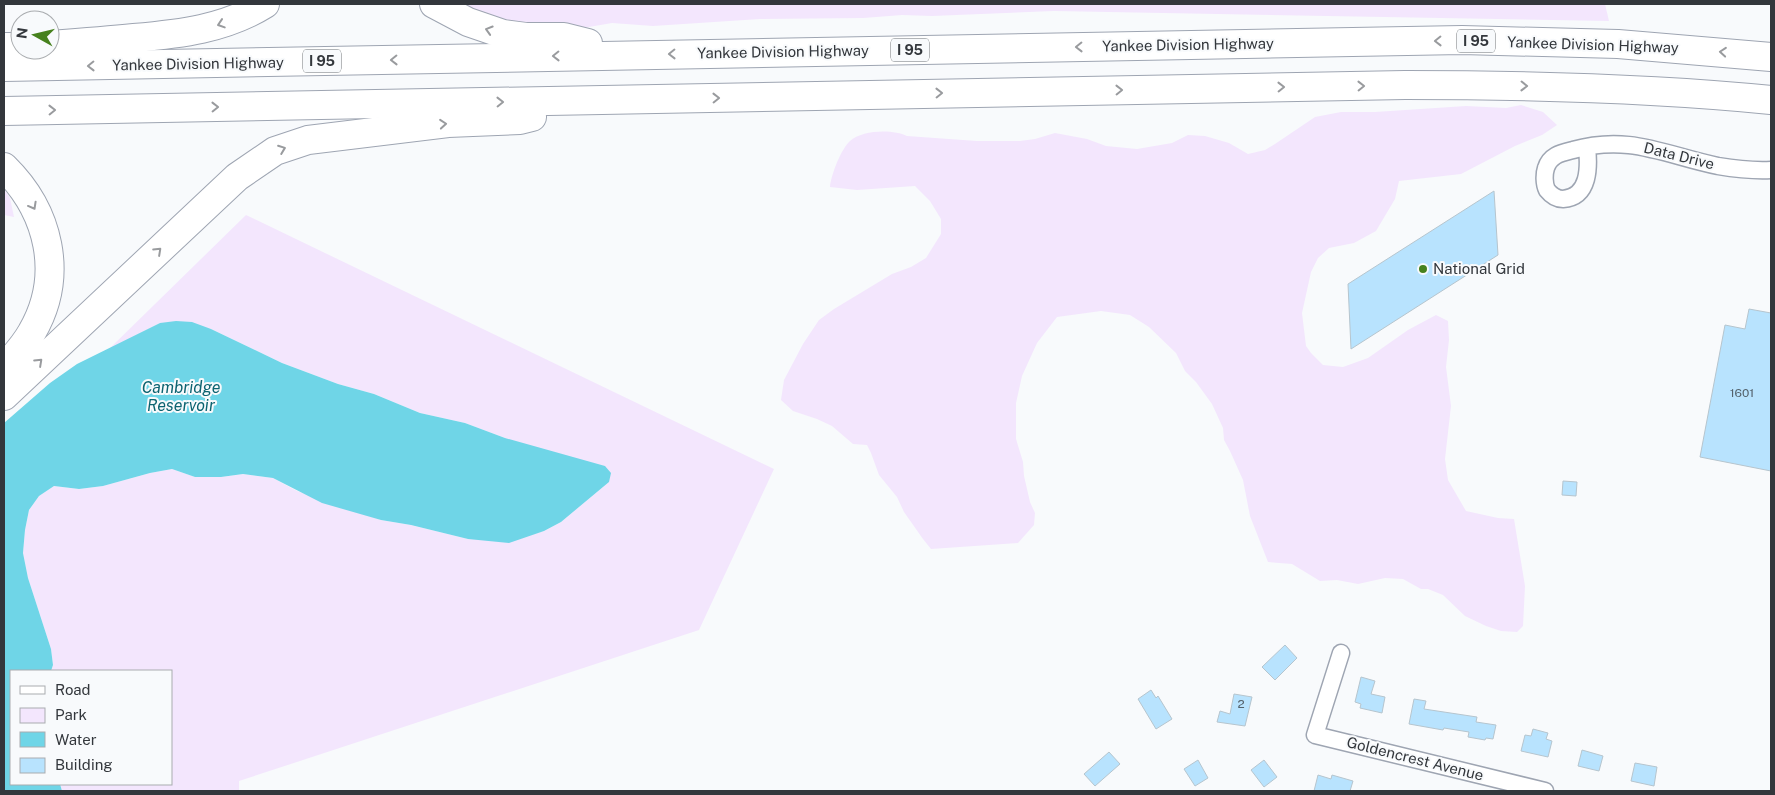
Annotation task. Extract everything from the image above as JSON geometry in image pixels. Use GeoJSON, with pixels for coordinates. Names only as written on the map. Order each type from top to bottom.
{"type":"FeatureCollection","features":[{"type":"Feature","properties":{"kind":"highway"},"geometry":{"type":"LineString","coordinates":[[60,44],[163,36],[200,30],[236,19],[265,4]]}},
{"type":"Feature","properties":{"kind":"highway"},"geometry":{"type":"LineString","coordinates":[[434,4],[468,22],[503,34],[526,37],[564,37],[640,55]]}},
{"type":"Feature","properties":{"kind":"highway","name":"Yankee Division Highway"},"geometry":{"type":"LineString","coordinates":[[4,68],[1462,40],[1618,44],[1771,56]]}},
{"type":"Feature","properties":{"kind":"highway"},"geometry":{"type":"LineString","coordinates":[[4,111],[1448,85],[1627,89],[1771,100]]}},
{"type":"Feature","properties":{"kind":"highway"},"geometry":{"type":"LineString","coordinates":[[4,396],[237,177],[275,151],[308,140],[332,136],[448,123],[520,120],[587,100]]}},
{"type":"Feature","properties":{"kind":"highway"},"geometry":{"type":"LineString","coordinates":[[4,168],[16,180],[35,208],[43,225],[48,241],[50,269],[47,295],[32,333],[4,368]]}},
{"type":"Feature","properties":{"kind":"street","name":"Data Drive"},"geometry":{"type":"LineString","coordinates":[[1587,147],[1608,144],[1631,145],[1662,150],[1730,168],[1771,170]]}},
{"type":"Feature","properties":{"kind":"street","name":"Goldencrest Avenue"},"geometry":{"type":"LineString","coordinates":[[1341,653],[1315,734],[1545,791]]}},
{"type":"Feature","properties":{"kind":"green space"},"geometry":{"type":"Polygon","coordinates":[[[456,4],[1605,4],[1609,21],[1054,11],[932,16],[902,15],[863,18],[760,19],[653,26],[612,23],[583,28],[528,28],[456,4]]]}},
{"type":"Feature","properties":{"kind":"green space"},"geometry":{"type":"Polygon","coordinates":[[[1521,105],[1543,112],[1557,125],[1542,135],[1515,146],[1461,174],[1399,181],[1395,199],[1376,231],[1354,243],[1329,248],[1318,258],[1311,272],[1302,313],[1306,346],[1311,353],[1323,365],[1343,367],[1368,358],[1408,330],[1436,315],[1448,321],[1449,340],[1446,367],[1451,406],[1445,459],[1448,480],[1466,511],[1498,518],[1514,519],[1525,586],[1523,626],[1517,632],[1501,631],[1486,626],[1465,616],[1443,595],[1428,589],[1421,589],[1403,579],[1385,578],[1358,584],[1337,580],[1320,581],[1292,564],[1268,562],[1250,516],[1243,480],[1224,440],[1223,428],[1212,404],[1196,382],[1185,371],[1176,353],[1149,327],[1130,315],[1101,311],[1057,317],[1037,343],[1022,376],[1016,403],[1016,439],[1023,462],[1030,502],[1035,513],[1034,525],[1018,543],[931,549],[904,512],[897,497],[879,475],[867,445],[853,444],[832,426],[793,411],[781,400],[784,380],[803,344],[819,320],[892,274],[911,267],[926,258],[941,234],[941,219],[930,201],[915,186],[857,190],[830,187],[834,169],[843,150],[855,137],[870,133],[894,132],[907,136],[977,141],[1020,141],[1055,133],[1087,139],[1106,146],[1137,149],[1172,143],[1188,135],[1205,136],[1229,143],[1248,154],[1265,150],[1315,117],[1341,112],[1375,112],[1466,106],[1506,108],[1521,105]]]}},
{"type":"Feature","properties":{"kind":"green space"},"geometry":{"type":"Polygon","coordinates":[[[4,189],[10,198],[14,217],[4,215],[4,189]]]}},
{"type":"Feature","properties":{"kind":"green space"},"geometry":{"type":"Polygon","coordinates":[[[246,215],[774,469],[699,630],[239,781],[239,791],[62,791],[60,785],[172,785],[172,670],[51,670],[53,665],[51,649],[28,578],[23,553],[29,510],[39,496],[54,486],[79,489],[103,486],[172,469],[195,477],[221,477],[243,474],[273,478],[297,491],[381,520],[411,525],[468,539],[530,535],[544,531],[561,522],[609,482],[465,423],[420,413],[374,394],[338,384],[282,363],[211,329],[160,323],[108,350],[246,215]]]}},
{"type":"Feature","properties":{"kind":"water","name":"Cambridge Reservoir"},"geometry":{"type":"Polygon","coordinates":[[[192,322],[211,329],[282,363],[338,384],[374,394],[420,413],[465,423],[505,438],[605,466],[611,473],[609,482],[561,522],[544,531],[509,543],[468,539],[411,525],[381,520],[322,503],[273,478],[243,474],[221,477],[195,477],[172,469],[103,486],[79,489],[54,486],[39,496],[29,510],[23,553],[28,578],[51,649],[53,665],[51,670],[10,670],[10,785],[60,785],[62,791],[4,791],[4,423],[50,383],[77,364],[160,323],[192,322]]]}},
{"type":"Feature","properties":{"kind":"building","name":"National Grid"},"geometry":{"type":"Polygon","coordinates":[[[1494,191],[1498,255],[1351,349],[1348,284],[1494,191]]]}},
{"type":"Feature","properties":{"kind":"building"},"geometry":{"type":"Polygon","coordinates":[[[1749,309],[1771,313],[1771,471],[1700,457],[1725,325],[1745,329],[1749,309]]]}},
{"type":"Feature","properties":{"kind":"building"},"geometry":{"type":"Polygon","coordinates":[[[1563,481],[1577,482],[1576,496],[1562,495],[1563,481]]]}},
{"type":"Feature","properties":{"kind":"building"},"geometry":{"type":"Polygon","coordinates":[[[1285,645],[1297,658],[1275,680],[1262,667],[1285,645]]]}},
{"type":"Feature","properties":{"kind":"building"},"geometry":{"type":"Polygon","coordinates":[[[1361,677],[1375,681],[1371,694],[1385,697],[1382,713],[1360,708],[1361,704],[1355,702],[1361,677]]]}},
{"type":"Feature","properties":{"kind":"building"},"geometry":{"type":"Polygon","coordinates":[[[1151,690],[1156,698],[1158,696],[1172,719],[1156,729],[1138,699],[1151,690]]]}},
{"type":"Feature","properties":{"kind":"building"},"geometry":{"type":"Polygon","coordinates":[[[1234,694],[1252,697],[1245,726],[1217,722],[1220,711],[1230,714],[1234,694]]]}},
{"type":"Feature","properties":{"kind":"building"},"geometry":{"type":"Polygon","coordinates":[[[1414,699],[1426,701],[1424,709],[1477,717],[1476,722],[1496,725],[1493,739],[1486,738],[1485,740],[1468,737],[1469,732],[1409,724],[1414,699]]]}},
{"type":"Feature","properties":{"kind":"building"},"geometry":{"type":"Polygon","coordinates":[[[1533,729],[1548,733],[1546,739],[1552,741],[1548,757],[1521,751],[1525,735],[1531,736],[1533,729]]]}},
{"type":"Feature","properties":{"kind":"building"},"geometry":{"type":"Polygon","coordinates":[[[1582,750],[1603,756],[1599,771],[1578,766],[1582,750]]]}},
{"type":"Feature","properties":{"kind":"building"},"geometry":{"type":"Polygon","coordinates":[[[1109,752],[1120,764],[1095,786],[1084,774],[1109,752]]]}},
{"type":"Feature","properties":{"kind":"building"},"geometry":{"type":"Polygon","coordinates":[[[1198,760],[1208,778],[1195,786],[1184,769],[1198,760]]]}},
{"type":"Feature","properties":{"kind":"building"},"geometry":{"type":"Polygon","coordinates":[[[1264,760],[1277,777],[1264,787],[1251,770],[1264,760]]]}},
{"type":"Feature","properties":{"kind":"building"},"geometry":{"type":"Polygon","coordinates":[[[1635,763],[1657,767],[1654,786],[1631,781],[1635,763]]]}},
{"type":"Feature","properties":{"kind":"building"},"geometry":{"type":"Polygon","coordinates":[[[1318,775],[1331,779],[1332,775],[1353,781],[1350,791],[1314,791],[1318,775]]]}},
{"type":"Feature","properties":{"kind":"place","name":"National Grid"},"geometry":{"type":"Point","coordinates":[1423,269]}}]}
